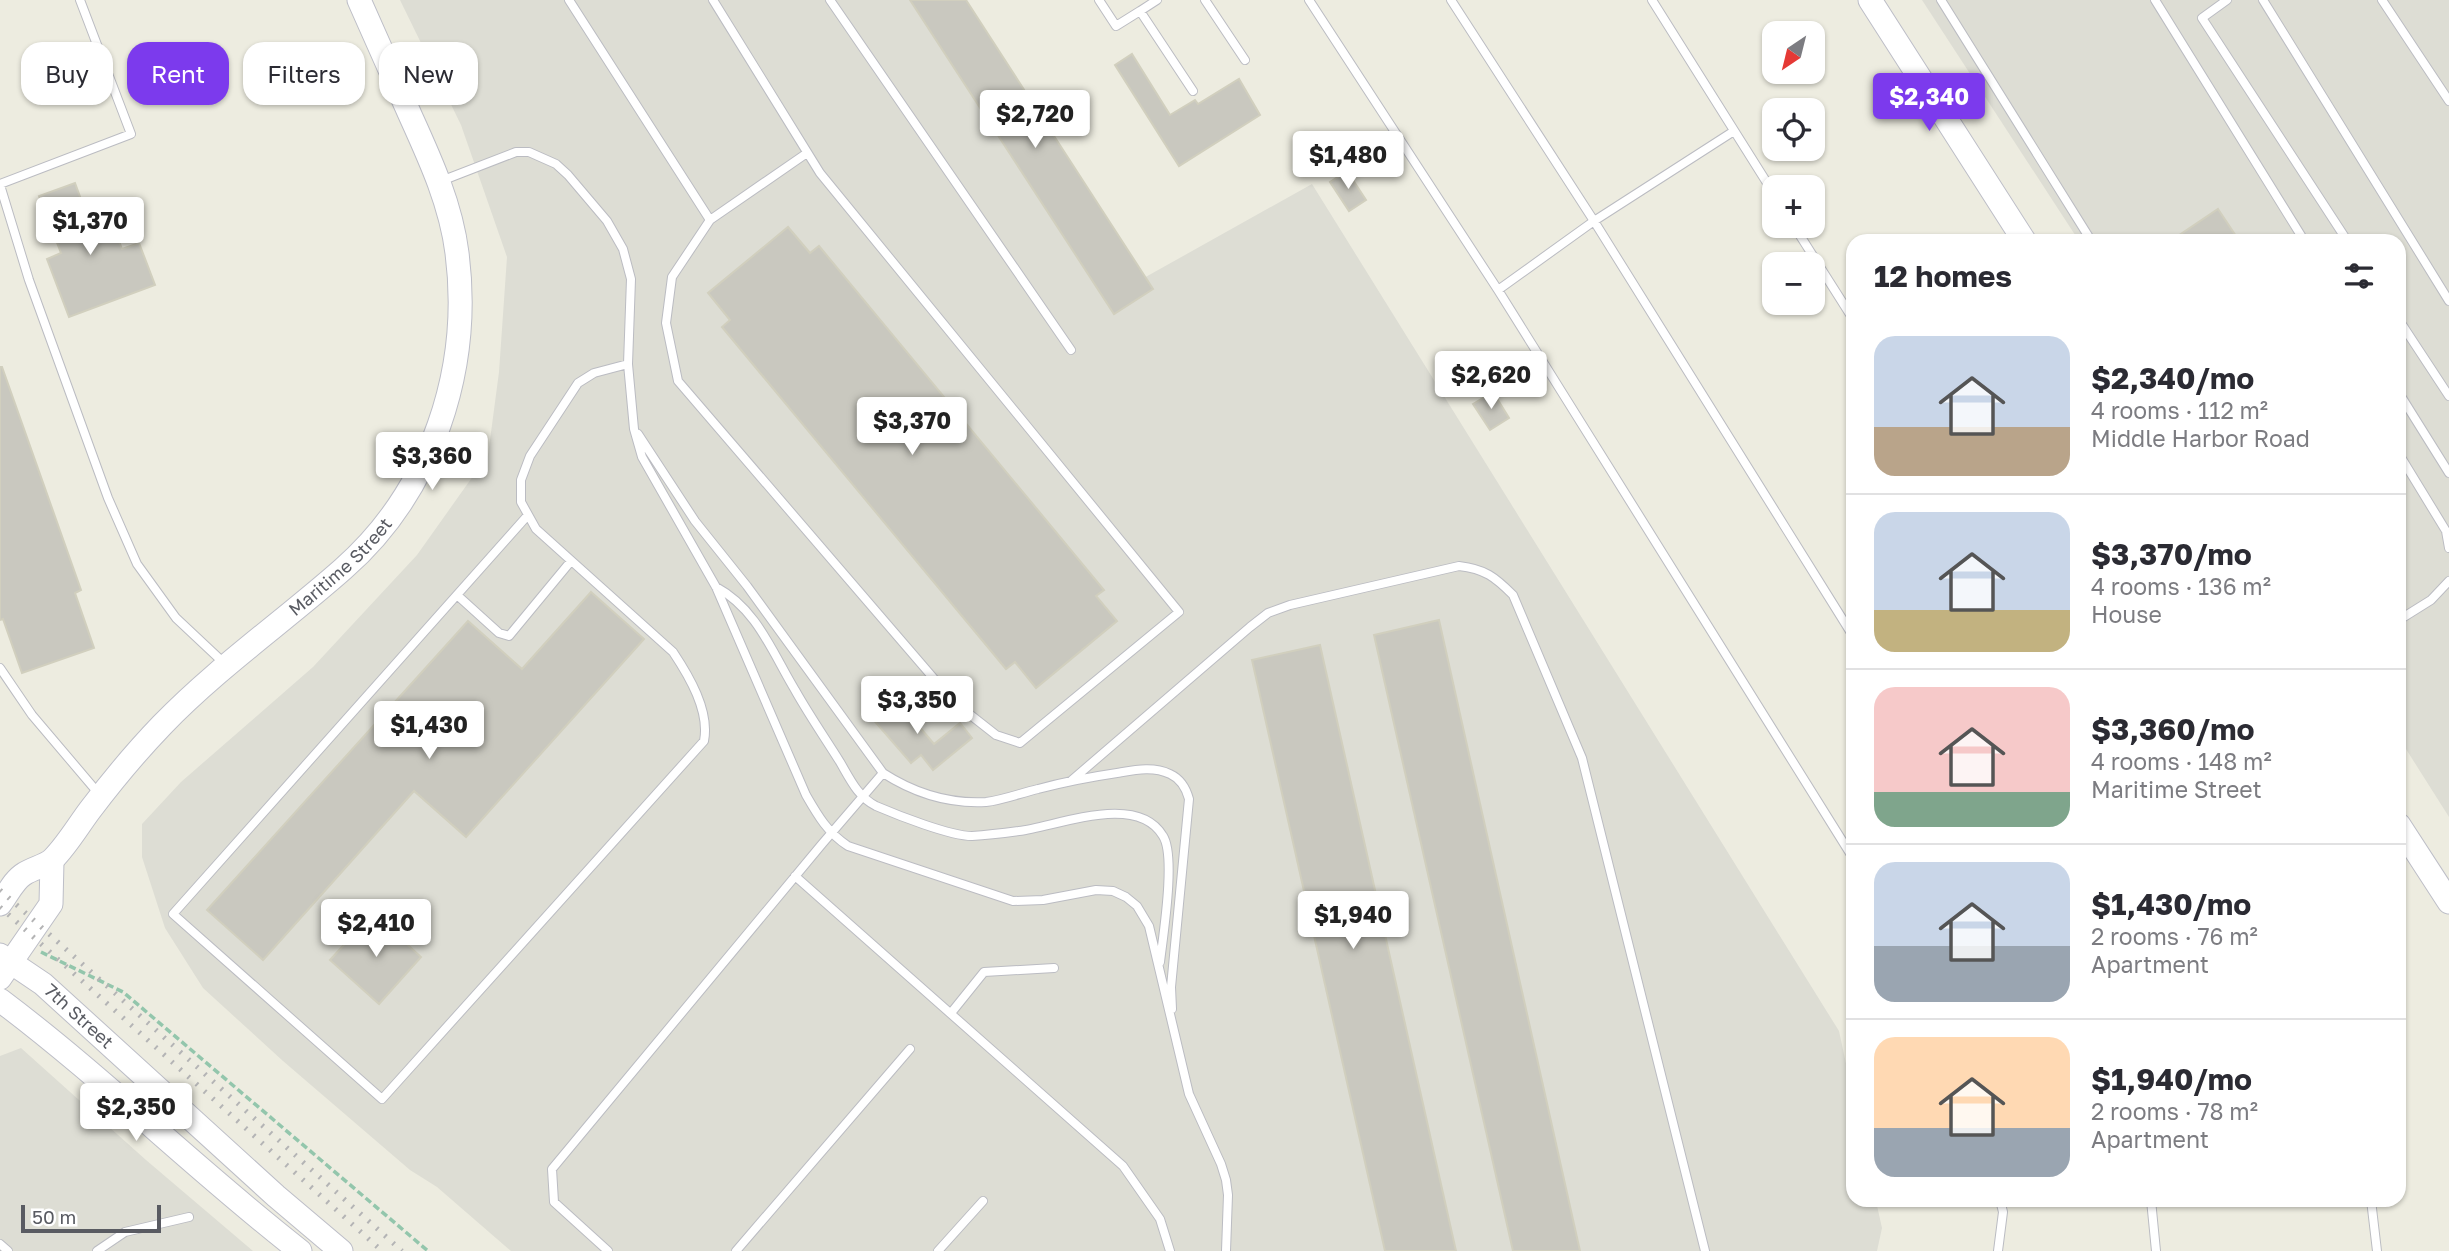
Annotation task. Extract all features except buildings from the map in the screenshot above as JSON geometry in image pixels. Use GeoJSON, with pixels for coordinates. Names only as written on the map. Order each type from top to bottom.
{"type":"FeatureCollection","features":[{"type":"Feature","properties":{"kind":"street","name":"Maritime Street"},"geometry":{"type":"LineString","coordinates":[[0,904],[22,874],[52,861],[100,797],[162,725],[227,666],[345,568],[373,538],[402,500],[422,467],[440,424],[454,378],[460,332],[457,251],[439,182],[359,0]]}},
{"type":"Feature","properties":{"kind":"street"},"geometry":{"type":"LineString","coordinates":[[1870,0],[2020,234]]}},
{"type":"Feature","properties":{"kind":"street"},"geometry":{"type":"LineString","coordinates":[[2406,836],[2449,902]]}},
{"type":"Feature","properties":{"kind":"street"},"geometry":{"type":"LineString","coordinates":[[4,965],[51,904],[52,861]]}},
{"type":"Feature","properties":{"kind":"street","name":"7th Street"},"geometry":{"type":"LineString","coordinates":[[4,965],[43,984],[276,1196],[341,1251]]}},
{"type":"Feature","properties":{"kind":"street","name":"7th Street"},"geometry":{"type":"LineString","coordinates":[[0,1000],[35,1026],[180,1152],[300,1251]]}},
{"type":"Feature","properties":{"kind":"lane"},"geometry":{"type":"LineString","coordinates":[[80,0],[131,134],[0,185],[29,280],[108,498],[138,564],[176,618],[227,666]]}},
{"type":"Feature","properties":{"kind":"lane"},"geometry":{"type":"LineString","coordinates":[[569,0],[710,220]]}},
{"type":"Feature","properties":{"kind":"lane"},"geometry":{"type":"LineString","coordinates":[[713,0],[820,173],[1179,612],[1020,743],[996,735],[954,702],[678,381],[666,323],[672,277],[710,220],[807,153]]}},
{"type":"Feature","properties":{"kind":"lane"},"geometry":{"type":"LineString","coordinates":[[830,0],[1071,351]]}},
{"type":"Feature","properties":{"kind":"lane"},"geometry":{"type":"LineString","coordinates":[[1099,0],[1116,26],[1157,0]]}},
{"type":"Feature","properties":{"kind":"lane"},"geometry":{"type":"LineString","coordinates":[[1205,0],[1245,60]]}},
{"type":"Feature","properties":{"kind":"lane"},"geometry":{"type":"LineString","coordinates":[[1309,0],[1498,290],[1846,847]]}},
{"type":"Feature","properties":{"kind":"lane"},"geometry":{"type":"LineString","coordinates":[[1451,0],[1594,221],[1846,625]]}},
{"type":"Feature","properties":{"kind":"lane"},"geometry":{"type":"LineString","coordinates":[[1651,0],[1762,175]]}},
{"type":"Feature","properties":{"kind":"lane"},"geometry":{"type":"LineString","coordinates":[[1941,0],[2087,234]]}},
{"type":"Feature","properties":{"kind":"lane"},"geometry":{"type":"LineString","coordinates":[[2155,0],[2300,234]]}},
{"type":"Feature","properties":{"kind":"lane"},"geometry":{"type":"LineString","coordinates":[[2227,0],[2202,18],[2343,234]]}},
{"type":"Feature","properties":{"kind":"lane"},"geometry":{"type":"LineString","coordinates":[[2263,0],[2449,300]]}},
{"type":"Feature","properties":{"kind":"lane"},"geometry":{"type":"LineString","coordinates":[[2382,0],[2449,101]]}},
{"type":"Feature","properties":{"kind":"lane"},"geometry":{"type":"LineString","coordinates":[[1140,11],[1194,91]]}},
{"type":"Feature","properties":{"kind":"lane"},"geometry":{"type":"LineString","coordinates":[[1498,290],[1594,221],[1734,131]]}},
{"type":"Feature","properties":{"kind":"lane"},"geometry":{"type":"LineString","coordinates":[[439,182],[516,152],[529,152],[543,156],[568,175],[607,221],[628,262],[631,279],[628,364],[634,429],[642,457],[716,587],[806,795],[831,834],[849,846],[1013,901],[1042,900],[1096,890],[1113,891],[1126,897],[1143,914],[1149,926],[1160,968],[1189,1094],[1226,1180],[1226,1251]]}},
{"type":"Feature","properties":{"kind":"lane"},"geometry":{"type":"LineString","coordinates":[[1802,238],[1846,308]]}},
{"type":"Feature","properties":{"kind":"lane"},"geometry":{"type":"LineString","coordinates":[[2406,331],[2449,396]]}},
{"type":"Feature","properties":{"kind":"lane"},"geometry":{"type":"LineString","coordinates":[[528,515],[173,914],[382,1099],[704,741],[706,722],[686,672],[673,652],[536,529],[521,502],[521,480],[530,456],[584,378],[628,364]]}},
{"type":"Feature","properties":{"kind":"lane"},"geometry":{"type":"LineString","coordinates":[[2406,404],[2449,473]]}},
{"type":"Feature","properties":{"kind":"lane"},"geometry":{"type":"LineString","coordinates":[[634,429],[695,521],[747,586],[884,774],[907,787],[942,799],[965,802],[988,802],[1072,780],[1150,769],[1172,775],[1186,790],[1189,799],[1171,986],[1174,1038]]}},
{"type":"Feature","properties":{"kind":"lane"},"geometry":{"type":"LineString","coordinates":[[2406,465],[2446,531],[2449,548]]}},
{"type":"Feature","properties":{"kind":"lane"},"geometry":{"type":"LineString","coordinates":[[457,595],[499,633],[509,636],[571,561]]}},
{"type":"Feature","properties":{"kind":"lane"},"geometry":{"type":"LineString","coordinates":[[1072,780],[1268,613],[1290,605],[1460,566],[1477,568],[1495,577],[1513,595],[1581,758],[1705,1251]]}},
{"type":"Feature","properties":{"kind":"lane"},"geometry":{"type":"LineString","coordinates":[[2406,616],[2431,600],[2448,581]]}},
{"type":"Feature","properties":{"kind":"lane"},"geometry":{"type":"LineString","coordinates":[[716,587],[733,596],[759,628],[794,690],[862,798],[909,818],[969,836],[1020,831],[1098,814],[1132,814],[1146,820],[1162,833],[1166,842],[1168,874],[1160,968]]}},
{"type":"Feature","properties":{"kind":"lane"},"geometry":{"type":"LineString","coordinates":[[0,668],[33,715],[100,797]]}},
{"type":"Feature","properties":{"kind":"lane"},"geometry":{"type":"LineString","coordinates":[[608,1251],[554,1202],[552,1168],[795,876],[884,774]]}},
{"type":"Feature","properties":{"kind":"lane"},"geometry":{"type":"LineString","coordinates":[[795,876],[1124,1166],[1160,1219],[1170,1251]]}},
{"type":"Feature","properties":{"kind":"lane"},"geometry":{"type":"LineString","coordinates":[[951,1013],[984,972],[1054,968]]}},
{"type":"Feature","properties":{"kind":"lane"},"geometry":{"type":"LineString","coordinates":[[736,1251],[910,1049]]}},
{"type":"Feature","properties":{"kind":"lane"},"geometry":{"type":"LineString","coordinates":[[939,1251],[983,1201]]}},
{"type":"Feature","properties":{"kind":"lane"},"geometry":{"type":"LineString","coordinates":[[1998,1251],[2002,1207]]}},
{"type":"Feature","properties":{"kind":"lane"},"geometry":{"type":"LineString","coordinates":[[2152,1207],[2156,1251]]}},
{"type":"Feature","properties":{"kind":"lane"},"geometry":{"type":"LineString","coordinates":[[2372,1207],[2377,1251]]}},
{"type":"Feature","properties":{"kind":"lane"},"geometry":{"type":"LineString","coordinates":[[97,1251],[125,1232],[189,1217]]}},
{"type":"Feature","properties":{"kind":"lane"},"geometry":{"type":"LineString","coordinates":[[0,1244],[8,1251]]}},
{"type":"Feature","properties":{"kind":"path"},"geometry":{"type":"LineString","coordinates":[[48,957],[123,992],[263,1108],[428,1251]]}},
{"type":"Feature","properties":{"kind":"shaded area"},"geometry":{"type":"Polygon","coordinates":[[[400,0],[963,0],[1142,279],[1312,184],[1839,1031],[1846,1064],[1846,1207],[1877,1207],[1882,1228],[1877,1251],[511,1251],[437,1187],[410,1170],[203,988],[165,928],[142,857],[142,824],[181,782],[313,667],[417,555],[488,455],[499,372],[507,257],[461,125],[451,105],[478,105],[478,42],[420,42],[400,0]]]}},
{"type":"Feature","properties":{"kind":"shaded area"},"geometry":{"type":"Polygon","coordinates":[[[1922,0],[2449,0],[2449,817],[2406,749],[2406,234],[2074,234],[1922,0]]]}},
{"type":"Feature","properties":{"kind":"shaded area"},"geometry":{"type":"Polygon","coordinates":[[[21,1048],[253,1251],[0,1251],[0,1056],[21,1048]]]}},
{"type":"Feature","properties":{"kind":"railway"},"geometry":{"type":"LineString","coordinates":[[0,890],[402,1251]]}},
{"type":"Feature","properties":{"kind":"railway"},"geometry":{"type":"LineString","coordinates":[[0,907],[382,1251]]}}]}
